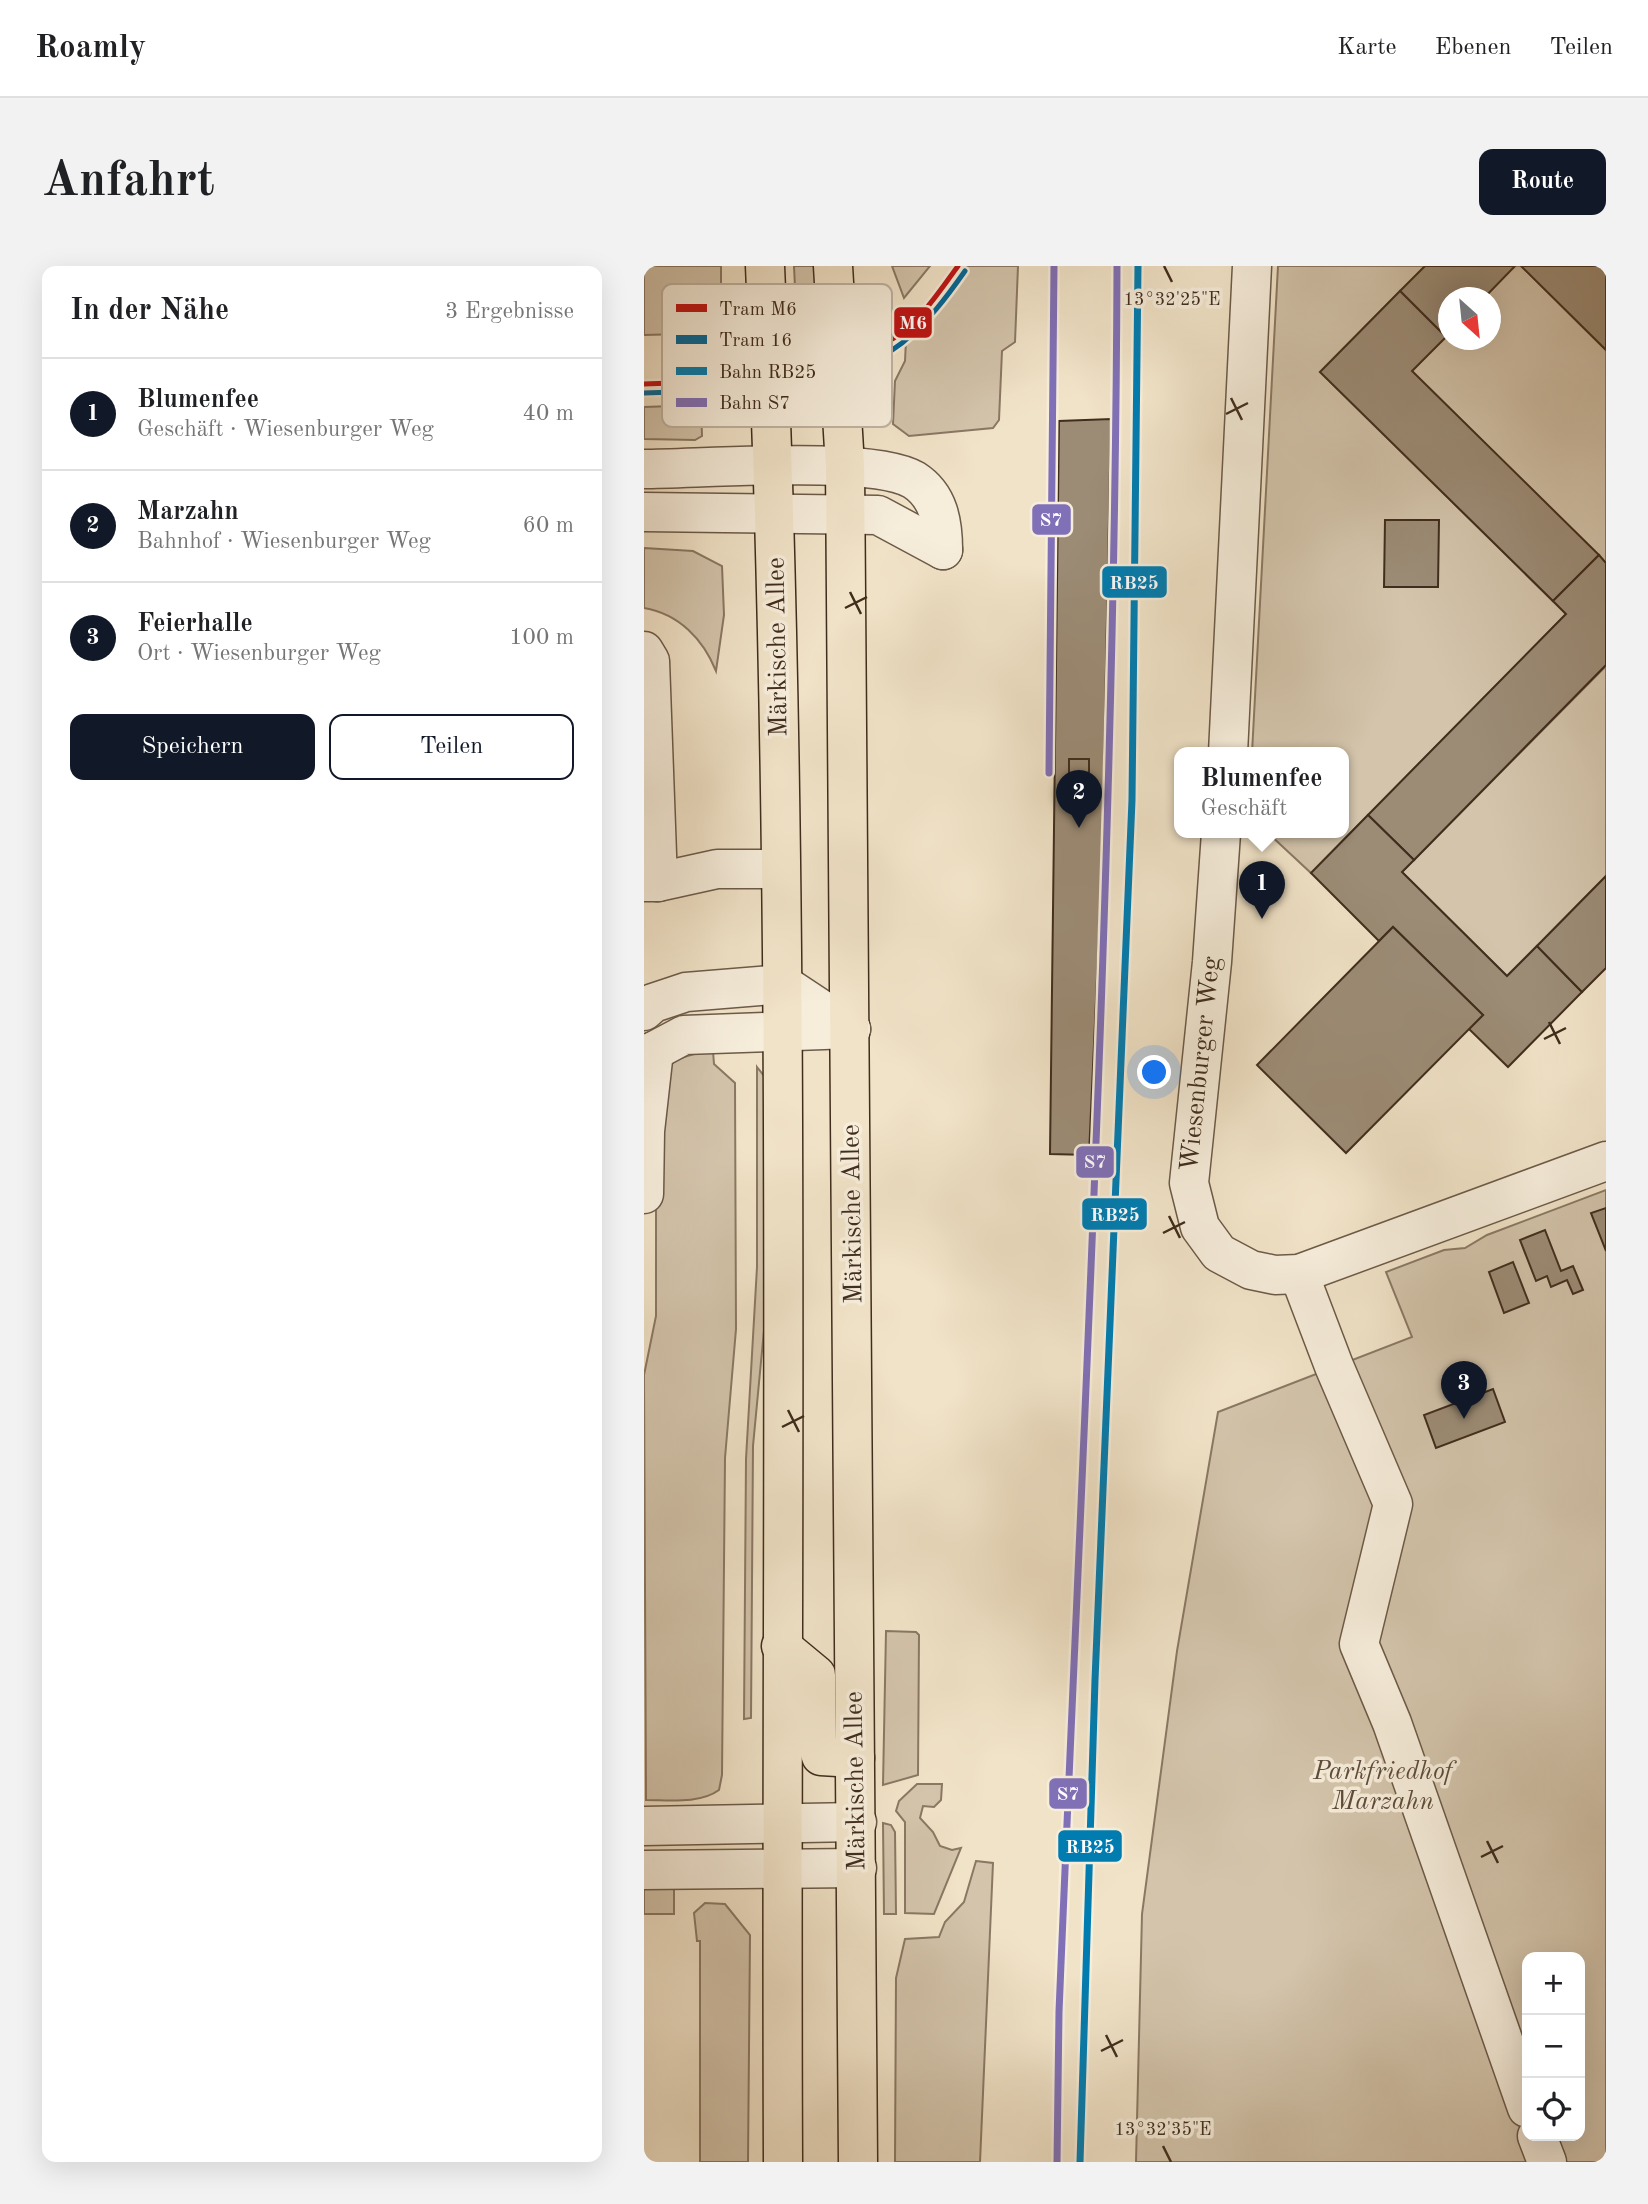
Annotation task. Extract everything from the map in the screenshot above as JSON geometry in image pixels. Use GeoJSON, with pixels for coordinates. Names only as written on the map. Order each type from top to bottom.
{"type":"FeatureCollection","features":[{"type":"Feature","properties":{"kind":"main road","name":"Märkische Allee"},"geometry":{"type":"LineString","coordinates":[[765,266],[766,284]]}},
{"type":"Feature","properties":{"kind":"main road","name":"Märkische Allee"},"geometry":{"type":"LineString","coordinates":[[833,266],[834,284]]}},
{"type":"Feature","properties":{"kind":"main road","name":"Märkische Allee"},"geometry":{"type":"LineString","coordinates":[[772,427],[776,513],[783,984],[780,1869],[783,2162]]}},
{"type":"Feature","properties":{"kind":"main road","name":"Märkische Allee"},"geometry":{"type":"LineString","coordinates":[[843,427],[851,1029],[858,2162]]}},
{"type":"Feature","properties":{"kind":"main road"},"geometry":{"type":"LineString","coordinates":[[781,1646],[817,1675],[817,1744],[821,1756],[855,1758]]}},
{"type":"Feature","properties":{"kind":"street"},"geometry":{"type":"LineString","coordinates":[[1228,747],[1252,266]]}},
{"type":"Feature","properties":{"kind":"street"},"geometry":{"type":"LineString","coordinates":[[644,469],[845,466],[898,472],[916,481],[929,493],[940,514],[943,550],[878,515],[644,512]]}},
{"type":"Feature","properties":{"kind":"street"},"geometry":{"type":"LineString","coordinates":[[646,658],[651,882],[717,869],[780,869]]}},
{"type":"Feature","properties":{"kind":"street","name":"Wiesenburger Weg"},"geometry":{"type":"LineString","coordinates":[[1222,838],[1189,1183],[1199,1227],[1219,1252],[1251,1270],[1275,1275],[1299,1274],[1606,1161]]}},
{"type":"Feature","properties":{"kind":"street"},"geometry":{"type":"LineString","coordinates":[[644,1011],[653,1003],[686,992],[783,984],[851,1029]]}},
{"type":"Feature","properties":{"kind":"street"},"geometry":{"type":"LineString","coordinates":[[644,1194],[649,1058],[684,1035],[851,1029]]}},
{"type":"Feature","properties":{"kind":"street"},"geometry":{"type":"LineString","coordinates":[[1299,1274],[1334,1366],[1393,1504],[1359,1644],[1392,1723],[1522,2094]]}},
{"type":"Feature","properties":{"kind":"street"},"geometry":{"type":"LineString","coordinates":[[644,1826],[857,1822]]}},
{"type":"Feature","properties":{"kind":"street"},"geometry":{"type":"LineString","coordinates":[[644,1870],[857,1868]]}},
{"type":"Feature","properties":{"kind":"street"},"geometry":{"type":"LineString","coordinates":[[1539,2141],[1547,2162]]}},
{"type":"Feature","properties":{"kind":"green space"},"geometry":{"type":"Polygon","coordinates":[[[644,266],[721,266],[721,284],[662,284],[662,335],[644,335],[644,266]]]}},
{"type":"Feature","properties":{"kind":"green space"},"geometry":{"type":"Polygon","coordinates":[[[794,266],[816,266],[817,284],[795,284],[794,266]]]}},
{"type":"Feature","properties":{"kind":"green space"},"geometry":{"type":"Polygon","coordinates":[[[892,266],[930,266],[904,298],[892,266]]]}},
{"type":"Feature","properties":{"kind":"green space"},"geometry":{"type":"Polygon","coordinates":[[[967,266],[1018,266],[1015,342],[1002,351],[999,420],[993,428],[909,436],[893,424],[895,381],[905,361],[906,340],[956,285],[967,266]]]}},
{"type":"Feature","properties":{"kind":"green space"},"geometry":{"type":"Polygon","coordinates":[[[1278,266],[1425,266],[1320,372],[1566,614],[1349,834],[1349,747],[1252,747],[1278,266]]]}},
{"type":"Feature","properties":{"kind":"green space"},"geometry":{"type":"Polygon","coordinates":[[[1515,266],[1521,266],[1606,350],[1606,563],[1412,371],[1438,344],[1438,350],[1501,350],[1501,287],[1494,287],[1515,266]]]}},
{"type":"Feature","properties":{"kind":"green space"},"geometry":{"type":"Polygon","coordinates":[[[662,406],[662,427],[702,427],[702,436],[695,440],[644,439],[644,407],[662,406]]]}},
{"type":"Feature","properties":{"kind":"green space"},"geometry":{"type":"Polygon","coordinates":[[[644,548],[693,551],[722,566],[724,615],[716,671],[704,648],[679,622],[644,608],[644,548]]]}},
{"type":"Feature","properties":{"kind":"green space"},"geometry":{"type":"Polygon","coordinates":[[[1606,666],[1606,876],[1507,976],[1402,872],[1606,666]]]}},
{"type":"Feature","properties":{"kind":"green space"},"geometry":{"type":"Polygon","coordinates":[[[1273,838],[1345,838],[1311,873],[1273,838]]]}},
{"type":"Feature","properties":{"kind":"green space"},"geometry":{"type":"Polygon","coordinates":[[[713,1051],[714,1064],[735,1083],[736,1329],[725,1458],[722,1775],[719,1790],[703,1797],[646,1800],[644,1375],[656,1316],[656,1078],[681,1058],[713,1051]]]}},
{"type":"Feature","properties":{"kind":"green space"},"geometry":{"type":"Polygon","coordinates":[[[757,1067],[764,1076],[764,1330],[753,1446],[751,1718],[744,1719],[746,1459],[757,1267],[757,1067]]]}},
{"type":"Feature","properties":{"kind":"green space","name":"Parkfriedhof Marzahn"},"geometry":{"type":"Polygon","coordinates":[[[1606,1190],[1606,2162],[1136,2162],[1142,1914],[1177,1651],[1218,1412],[1412,1337],[1386,1272],[1444,1250],[1465,1248],[1487,1235],[1606,1190]]]}},
{"type":"Feature","properties":{"kind":"green space"},"geometry":{"type":"Polygon","coordinates":[[[886,1631],[916,1632],[919,1635],[918,1775],[883,1785],[886,1631]]]}},
{"type":"Feature","properties":{"kind":"green space"},"geometry":{"type":"Polygon","coordinates":[[[917,1784],[942,1784],[941,1800],[934,1807],[923,1806],[920,1818],[933,1832],[940,1846],[952,1850],[961,1848],[934,1914],[905,1913],[905,1822],[896,1811],[899,1801],[917,1784]]]}},
{"type":"Feature","properties":{"kind":"green space"},"geometry":{"type":"Polygon","coordinates":[[[883,1823],[891,1825],[895,1832],[896,1914],[884,1914],[883,1823]]]}},
{"type":"Feature","properties":{"kind":"green space"},"geometry":{"type":"Polygon","coordinates":[[[976,1861],[993,1863],[980,2162],[895,2162],[896,1978],[905,1939],[939,1937],[945,1922],[964,1902],[976,1861]]]}},
{"type":"Feature","properties":{"kind":"green space"},"geometry":{"type":"Polygon","coordinates":[[[674,1884],[674,1914],[644,1914],[644,1885],[674,1884]]]}},
{"type":"Feature","properties":{"kind":"green space"},"geometry":{"type":"Polygon","coordinates":[[[705,1903],[725,1904],[750,1935],[748,2162],[700,2162],[700,1941],[697,1941],[694,1913],[705,1903]]]}},
{"type":"Feature","properties":{"kind":"building"},"geometry":{"type":"Polygon","coordinates":[[[1425,266],[1515,266],[1495,287],[1438,287],[1438,329],[1400,291],[1425,266]]]}},
{"type":"Feature","properties":{"kind":"building"},"geometry":{"type":"Polygon","coordinates":[[[1521,266],[1606,266],[1606,350],[1521,266]]]}},
{"type":"Feature","properties":{"kind":"building"},"geometry":{"type":"Polygon","coordinates":[[[1400,291],[1438,329],[1438,345],[1412,371],[1599,555],[1553,601],[1320,372],[1400,291]]]}},
{"type":"Feature","properties":{"kind":"building"},"geometry":{"type":"Polygon","coordinates":[[[1111,419],[1102,868],[1089,1155],[1050,1154],[1059,421],[1111,419]]]}},
{"type":"Feature","properties":{"kind":"building"},"geometry":{"type":"Polygon","coordinates":[[[1385,520],[1439,520],[1438,587],[1384,587],[1385,520]]]}},
{"type":"Feature","properties":{"kind":"building"},"geometry":{"type":"Polygon","coordinates":[[[1599,555],[1606,563],[1606,665],[1414,860],[1368,815],[1566,614],[1553,601],[1599,555]]]}},
{"type":"Feature","properties":{"kind":"building"},"geometry":{"type":"Polygon","coordinates":[[[1069,759],[1089,759],[1089,794],[1069,794],[1069,759]]]}},
{"type":"Feature","properties":{"kind":"building"},"geometry":{"type":"Polygon","coordinates":[[[1368,815],[1414,860],[1402,872],[1507,976],[1537,946],[1582,992],[1508,1067],[1469,1029],[1483,1015],[1393,927],[1379,941],[1311,873],[1345,838],[1349,838],[1349,834],[1368,815]]]}},
{"type":"Feature","properties":{"kind":"building"},"geometry":{"type":"Polygon","coordinates":[[[1606,876],[1606,968],[1582,992],[1537,946],[1606,876]]]}},
{"type":"Feature","properties":{"kind":"building"},"geometry":{"type":"Polygon","coordinates":[[[1393,927],[1483,1015],[1346,1153],[1257,1065],[1393,927]]]}},
{"type":"Feature","properties":{"kind":"building"},"geometry":{"type":"Polygon","coordinates":[[[1606,1208],[1606,1251],[1591,1213],[1606,1208]]]}},
{"type":"Feature","properties":{"kind":"building"},"geometry":{"type":"Polygon","coordinates":[[[1545,1230],[1561,1271],[1573,1266],[1583,1290],[1573,1294],[1567,1280],[1551,1287],[1547,1276],[1536,1281],[1520,1240],[1545,1230]]]}},
{"type":"Feature","properties":{"kind":"building"},"geometry":{"type":"Polygon","coordinates":[[[1513,1262],[1529,1303],[1504,1313],[1489,1272],[1513,1262]]]}},
{"type":"Feature","properties":{"kind":"building"},"geometry":{"type":"Polygon","coordinates":[[[1493,1389],[1505,1422],[1436,1448],[1424,1415],[1493,1389]]]}},
{"type":"Feature","properties":{"kind":"tram line","name":"M6"},"geometry":{"type":"LineString","coordinates":[[892,339],[913,323],[958,266]]}},
{"type":"Feature","properties":{"kind":"tram line","name":"16"},"geometry":{"type":"LineString","coordinates":[[892,349],[920,327],[965,271]]}},
{"type":"Feature","properties":{"kind":"tram line","name":"M6"},"geometry":{"type":"LineString","coordinates":[[644,384],[662,383]]}},
{"type":"Feature","properties":{"kind":"tram line","name":"16"},"geometry":{"type":"LineString","coordinates":[[644,393],[662,392]]}},
{"type":"Feature","properties":{"kind":"rail line","name":"S7"},"geometry":{"type":"LineString","coordinates":[[1049,773],[1054,266]]}},
{"type":"Feature","properties":{"kind":"rail line","name":"S7"},"geometry":{"type":"LineString","coordinates":[[1057,2162],[1059,2012],[1104,921],[1115,484],[1117,266]]}},
{"type":"Feature","properties":{"kind":"rail line","name":"RB25"},"geometry":{"type":"LineString","coordinates":[[1080,2162],[1095,1680],[1132,800],[1138,266]]}},
{"type":"Feature","properties":{"kind":"place","name":"Marzahn"},"geometry":{"type":"Point","coordinates":[1079,828]}},
{"type":"Feature","properties":{"kind":"place","name":"Blumenfee"},"geometry":{"type":"Point","coordinates":[1262,919]}},
{"type":"Feature","properties":{"kind":"place","name":"Feierhalle"},"geometry":{"type":"Point","coordinates":[1464,1419]}}]}
